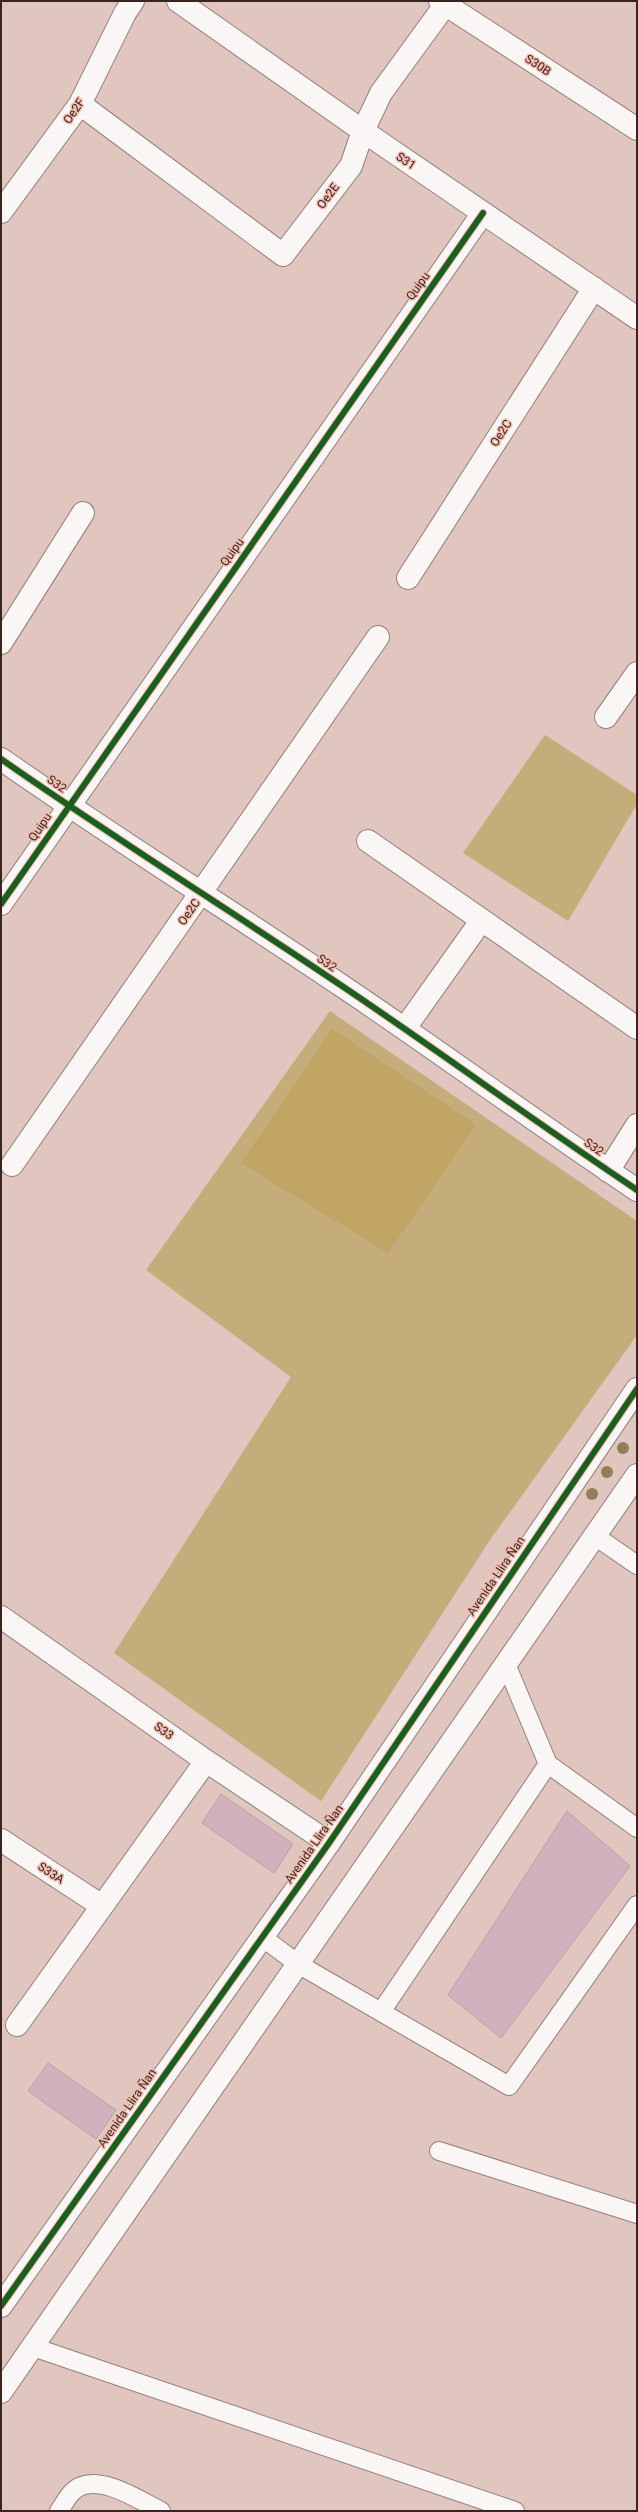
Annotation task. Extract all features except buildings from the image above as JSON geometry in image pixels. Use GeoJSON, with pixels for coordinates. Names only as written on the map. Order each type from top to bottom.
{"type":"FeatureCollection","features":[{"type":"Feature","properties":{"kind":"street","name":"Oe2F"},"geometry":{"type":"LineString","coordinates":[[1,212],[80,104],[125,13],[133,1]]}},
{"type":"Feature","properties":{"kind":"street","name":"S31"},"geometry":{"type":"LineString","coordinates":[[178,1],[362,131],[637,318]]}},
{"type":"Feature","properties":{"kind":"street","name":"Oe2E"},"geometry":{"type":"LineString","coordinates":[[80,104],[283,254],[351,166],[362,131],[381,92],[444,2]]}},
{"type":"Feature","properties":{"kind":"street","name":"S30B"},"geometry":{"type":"LineString","coordinates":[[444,2],[637,129]]}},
{"type":"Feature","properties":{"kind":"street","name":"Quipu"},"geometry":{"type":"LineString","coordinates":[[1,904],[483,213]]}},
{"type":"Feature","properties":{"kind":"street","name":"Oe2C"},"geometry":{"type":"LineString","coordinates":[[408,578],[594,288]]}},
{"type":"Feature","properties":{"kind":"street"},"geometry":{"type":"LineString","coordinates":[[1,643],[83,513]]}},
{"type":"Feature","properties":{"kind":"street","name":"Oe2C"},"geometry":{"type":"LineString","coordinates":[[12,1165],[203,892],[378,637]]}},
{"type":"Feature","properties":{"kind":"street"},"geometry":{"type":"LineString","coordinates":[[606,717],[637,673]]}},
{"type":"Feature","properties":{"kind":"street","name":"S32"},"geometry":{"type":"LineString","coordinates":[[1,759],[68,806],[203,892],[405,1028],[637,1190]]}},
{"type":"Feature","properties":{"kind":"street"},"geometry":{"type":"LineString","coordinates":[[368,841],[637,1028]]}},
{"type":"Feature","properties":{"kind":"street"},"geometry":{"type":"LineString","coordinates":[[405,1028],[481,921]]}},
{"type":"Feature","properties":{"kind":"street"},"geometry":{"type":"LineString","coordinates":[[608,1171],[637,1125]]}},
{"type":"Feature","properties":{"kind":"street","name":"Avenida Llira Ñan"},"geometry":{"type":"LineString","coordinates":[[1,2306],[328,1842],[637,1389]]}},
{"type":"Feature","properties":{"kind":"street"},"geometry":{"type":"LineString","coordinates":[[1,2392],[637,1475]]}},
{"type":"Feature","properties":{"kind":"street","name":"S33"},"geometry":{"type":"LineString","coordinates":[[2,1620],[206,1761],[328,1842]]}},
{"type":"Feature","properties":{"kind":"street"},"geometry":{"type":"LineString","coordinates":[[18,2025],[206,1761]]}},
{"type":"Feature","properties":{"kind":"street","name":"S33A"},"geometry":{"type":"LineString","coordinates":[[1,1840],[102,1906]]}},
{"type":"Feature","properties":{"kind":"lane"},"geometry":{"type":"LineString","coordinates":[[595,1536],[637,1565]]}},
{"type":"Feature","properties":{"kind":"lane"},"geometry":{"type":"LineString","coordinates":[[506,1664],[548,1764],[637,1828]]}},
{"type":"Feature","properties":{"kind":"lane"},"geometry":{"type":"LineString","coordinates":[[381,2012],[548,1764]]}},
{"type":"Feature","properties":{"kind":"lane"},"geometry":{"type":"LineString","coordinates":[[262,1937],[298,1964],[509,2086],[637,1905]]}},
{"type":"Feature","properties":{"kind":"lane"},"geometry":{"type":"LineString","coordinates":[[439,2151],[637,2214]]}},
{"type":"Feature","properties":{"kind":"lane"},"geometry":{"type":"LineString","coordinates":[[33,2347],[515,2511]]}},
{"type":"Feature","properties":{"kind":"lane"},"geometry":{"type":"LineString","coordinates":[[59,2511],[75,2489],[89,2483],[104,2484],[162,2511]]}},
{"type":"Feature","properties":{"kind":"shaded area"},"geometry":{"type":"Polygon","coordinates":[[[545,735],[637,795],[637,804],[568,921],[463,853],[545,735]]]}},
{"type":"Feature","properties":{"kind":"shaded area"},"geometry":{"type":"Polygon","coordinates":[[[330,1011],[637,1221],[637,1335],[490,1540],[321,1801],[114,1653],[291,1377],[146,1270],[330,1011]]]}},
{"type":"Feature","properties":{"kind":"shaded area"},"geometry":{"type":"Polygon","coordinates":[[[332,1029],[476,1125],[388,1253],[241,1163],[332,1029]]]}},
{"type":"Feature","properties":{"kind":"cycle path"},"geometry":{"type":"LineString","coordinates":[[1,904],[483,213]]}},
{"type":"Feature","properties":{"kind":"cycle path"},"geometry":{"type":"LineString","coordinates":[[1,759],[345,988],[637,1190]]}},
{"type":"Feature","properties":{"kind":"cycle path"},"geometry":{"type":"LineString","coordinates":[[1,2306],[329,1843],[637,1389]]}}]}
